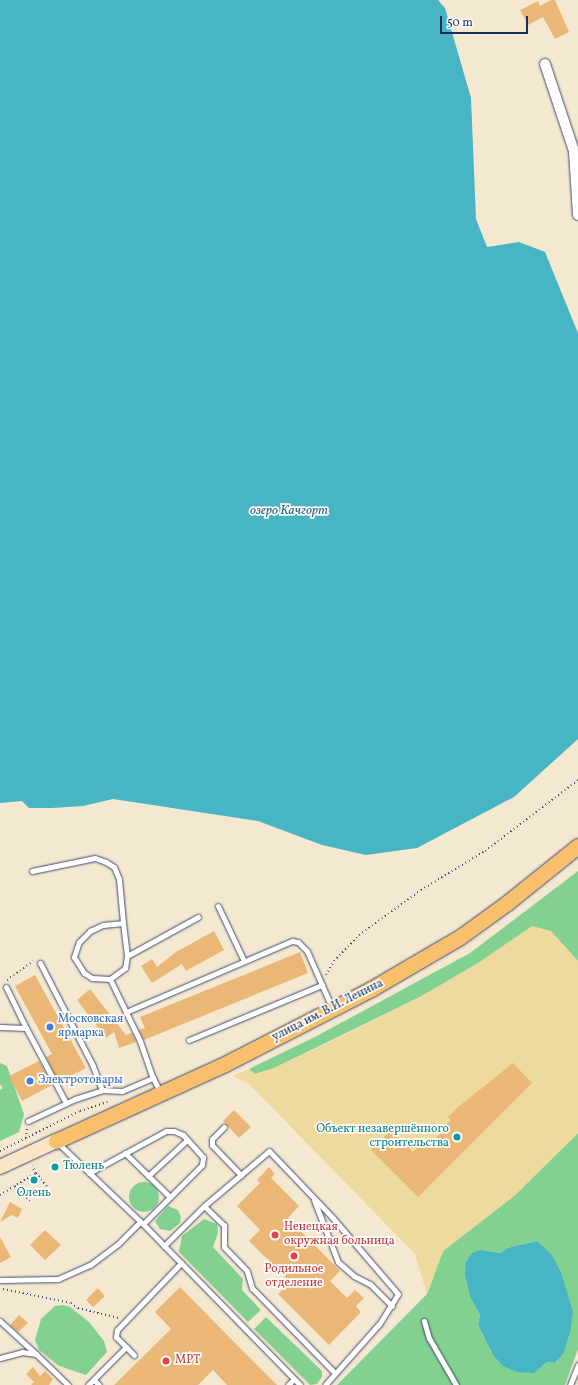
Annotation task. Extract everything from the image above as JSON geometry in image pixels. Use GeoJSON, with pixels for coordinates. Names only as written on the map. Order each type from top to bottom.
{"type":"FeatureCollection","features":[{"type":"Feature","properties":{"kind":"main road","name":"улица им. В.И. Ленина"},"geometry":{"type":"LineString","coordinates":[[56,1141],[160,1093],[333,1009],[460,937],[507,903],[578,846]]}},
{"type":"Feature","properties":{"kind":"main road"},"geometry":{"type":"LineString","coordinates":[[0,1160],[56,1141]]}},
{"type":"Feature","properties":{"kind":"main road"},"geometry":{"type":"LineString","coordinates":[[0,1167],[56,1141]]}},
{"type":"Feature","properties":{"kind":"street"},"geometry":{"type":"LineString","coordinates":[[545,64],[576,150],[578,215]]}},
{"type":"Feature","properties":{"kind":"lane"},"geometry":{"type":"LineString","coordinates":[[32,871],[95,858],[114,867],[119,879],[127,956],[125,968],[110,979],[92,978],[84,973],[77,965],[75,950],[90,931],[103,925],[123,923]]}},
{"type":"Feature","properties":{"kind":"lane"},"geometry":{"type":"LineString","coordinates":[[218,906],[244,961]]}},
{"type":"Feature","properties":{"kind":"lane"},"geometry":{"type":"LineString","coordinates":[[127,956],[198,917]]}},
{"type":"Feature","properties":{"kind":"lane"},"geometry":{"type":"LineString","coordinates":[[126,1012],[292,941],[298,942],[307,951],[333,1009]]}},
{"type":"Feature","properties":{"kind":"lane"},"geometry":{"type":"LineString","coordinates":[[40,963],[93,1066],[102,1090]]}},
{"type":"Feature","properties":{"kind":"lane"},"geometry":{"type":"LineString","coordinates":[[110,979],[126,1012],[160,1093]]}},
{"type":"Feature","properties":{"kind":"lane"},"geometry":{"type":"LineString","coordinates":[[189,1040],[322,985]]}},
{"type":"Feature","properties":{"kind":"lane"},"geometry":{"type":"LineString","coordinates":[[6,987],[66,1103]]}},
{"type":"Feature","properties":{"kind":"lane"},"geometry":{"type":"LineString","coordinates":[[0,1027],[26,1028]]}},
{"type":"Feature","properties":{"kind":"lane"},"geometry":{"type":"LineString","coordinates":[[28,1121],[66,1103],[102,1090],[122,1091],[153,1078]]}},
{"type":"Feature","properties":{"kind":"lane"},"geometry":{"type":"LineString","coordinates":[[224,1127],[212,1139],[212,1145],[241,1174]]}},
{"type":"Feature","properties":{"kind":"lane"},"geometry":{"type":"LineString","coordinates":[[0,1280],[58,1280],[90,1265],[118,1244],[170,1197],[202,1165],[203,1157],[187,1140],[174,1131],[166,1131],[89,1172]]}},
{"type":"Feature","properties":{"kind":"lane"},"geometry":{"type":"LineString","coordinates":[[148,1176],[187,1140]]}},
{"type":"Feature","properties":{"kind":"lane"},"geometry":{"type":"LineString","coordinates":[[56,1141],[142,1223],[300,1385]]}},
{"type":"Feature","properties":{"kind":"lane"},"geometry":{"type":"LineString","coordinates":[[164,1246],[204,1206],[269,1151],[314,1197],[398,1294],[392,1306],[379,1324],[334,1372],[325,1385]]}},
{"type":"Feature","properties":{"kind":"lane"},"geometry":{"type":"LineString","coordinates":[[125,1153],[170,1197]]}},
{"type":"Feature","properties":{"kind":"lane"},"geometry":{"type":"LineString","coordinates":[[314,1197],[338,1262],[354,1276],[370,1284],[392,1306]]}},
{"type":"Feature","properties":{"kind":"lane"},"geometry":{"type":"LineString","coordinates":[[204,1206],[224,1225],[224,1247],[247,1271],[252,1288],[334,1372]]}},
{"type":"Feature","properties":{"kind":"lane"},"geometry":{"type":"LineString","coordinates":[[134,1355],[116,1337],[117,1330],[181,1263]]}},
{"type":"Feature","properties":{"kind":"lane"},"geometry":{"type":"LineString","coordinates":[[0,1321],[68,1385]]}},
{"type":"Feature","properties":{"kind":"lane"},"geometry":{"type":"LineString","coordinates":[[424,1321],[429,1338],[456,1385]]}},
{"type":"Feature","properties":{"kind":"lane"},"geometry":{"type":"LineString","coordinates":[[88,1385],[126,1347]]}},
{"type":"Feature","properties":{"kind":"lane"},"geometry":{"type":"LineString","coordinates":[[0,1358],[22,1352],[36,1354]]}},
{"type":"Feature","properties":{"kind":"lane"},"geometry":{"type":"LineString","coordinates":[[570,1385],[578,1365]]}},
{"type":"Feature","properties":{"kind":"lane"},"geometry":{"type":"LineString","coordinates":[[288,1385],[294,1379]]}},
{"type":"Feature","properties":{"kind":"lane"},"geometry":{"type":"LineString","coordinates":[[94,1380],[99,1385]]}},
{"type":"Feature","properties":{"kind":"path"},"geometry":{"type":"LineString","coordinates":[[322,985],[334,961],[359,935],[421,890],[485,851],[578,780]]}},
{"type":"Feature","properties":{"kind":"path"},"geometry":{"type":"LineString","coordinates":[[6,987],[11,974],[32,962],[40,963]]}},
{"type":"Feature","properties":{"kind":"path"},"geometry":{"type":"LineString","coordinates":[[0,1151],[80,1111],[110,1101]]}},
{"type":"Feature","properties":{"kind":"path"},"geometry":{"type":"LineString","coordinates":[[30,1163],[50,1190]]}},
{"type":"Feature","properties":{"kind":"path"},"geometry":{"type":"LineString","coordinates":[[0,1193],[36,1173]]}},
{"type":"Feature","properties":{"kind":"path"},"geometry":{"type":"LineString","coordinates":[[15,1186],[30,1201]]}},
{"type":"Feature","properties":{"kind":"path"},"geometry":{"type":"LineString","coordinates":[[0,1288],[71,1303],[78,1308],[126,1320]]}},
{"type":"Feature","properties":{"kind":"green space"},"geometry":{"type":"Polygon","coordinates":[[[578,871],[578,961],[551,932],[475,965],[420,997],[274,1068],[255,1074],[249,1069],[315,1037],[470,953],[578,871]]]}},
{"type":"Feature","properties":{"kind":"green space"},"geometry":{"type":"Polygon","coordinates":[[[0,1063],[7,1066],[24,1114],[19,1132],[0,1141],[0,1090],[3,1088],[0,1084],[0,1063]]]}},
{"type":"Feature","properties":{"kind":"green space"},"geometry":{"type":"Polygon","coordinates":[[[578,1133],[578,1349],[565,1385],[337,1385],[427,1294],[443,1251],[514,1196],[578,1133]],[[537,1241],[507,1248],[501,1253],[489,1251],[468,1287],[470,1297],[480,1315],[478,1325],[492,1353],[543,1366],[547,1362],[555,1363],[564,1353],[570,1333],[537,1241]]]}},
{"type":"Feature","properties":{"kind":"green space"},"geometry":{"type":"Polygon","coordinates":[[[144,1182],[155,1186],[159,1197],[155,1208],[144,1212],[133,1208],[129,1197],[133,1186],[144,1182]]]}},
{"type":"Feature","properties":{"kind":"green space"},"geometry":{"type":"Polygon","coordinates":[[[168,1206],[178,1210],[181,1217],[180,1223],[170,1231],[160,1229],[155,1221],[168,1206]]]}},
{"type":"Feature","properties":{"kind":"green space"},"geometry":{"type":"Polygon","coordinates":[[[204,1219],[217,1224],[218,1233],[213,1247],[243,1279],[242,1290],[261,1310],[248,1322],[179,1252],[182,1236],[204,1219]]]}},
{"type":"Feature","properties":{"kind":"green space"},"geometry":{"type":"Polygon","coordinates":[[[63,1305],[70,1307],[89,1322],[104,1341],[107,1352],[86,1375],[59,1366],[39,1350],[35,1340],[41,1319],[55,1306],[63,1305]]]}},
{"type":"Feature","properties":{"kind":"green space"},"geometry":{"type":"Polygon","coordinates":[[[266,1317],[322,1371],[322,1377],[317,1384],[310,1385],[254,1329],[266,1317]]]}},
{"type":"Feature","properties":{"kind":"sand"},"geometry":{"type":"Polygon","coordinates":[[[532,926],[551,931],[578,961],[578,1133],[514,1196],[443,1251],[427,1294],[415,1254],[249,1084],[233,1076],[249,1069],[255,1074],[274,1068],[420,997],[475,965],[532,926]]]}},
{"type":"Feature","properties":{"kind":"water","name":"озеро Качгорт"},"geometry":{"type":"Polygon","coordinates":[[[0,0],[438,0],[445,8],[471,98],[476,219],[487,247],[519,242],[545,252],[578,333],[578,739],[514,797],[417,848],[366,855],[322,845],[258,821],[113,799],[83,806],[52,808],[29,808],[22,801],[0,803],[0,0]]]}},
{"type":"Feature","properties":{"kind":"water"},"geometry":{"type":"Polygon","coordinates":[[[537,1241],[551,1254],[561,1272],[573,1312],[570,1333],[564,1353],[555,1363],[547,1362],[534,1373],[517,1372],[503,1366],[493,1355],[478,1325],[480,1315],[470,1297],[465,1274],[466,1262],[472,1253],[480,1250],[501,1253],[507,1248],[537,1241]]]}},
{"type":"Feature","properties":{"kind":"building"},"geometry":{"type":"Polygon","coordinates":[[[551,0],[555,0],[569,32],[555,39],[543,17],[528,25],[520,10],[538,1],[540,6],[551,0]]]}},
{"type":"Feature","properties":{"kind":"building"},"geometry":{"type":"Polygon","coordinates":[[[214,931],[224,950],[186,971],[182,964],[152,983],[141,966],[152,959],[157,967],[176,952],[214,931]]]}},
{"type":"Feature","properties":{"kind":"building"},"geometry":{"type":"Polygon","coordinates":[[[300,952],[308,973],[144,1040],[139,1030],[145,1028],[140,1017],[300,952]]]}},
{"type":"Feature","properties":{"kind":"building"},"geometry":{"type":"Polygon","coordinates":[[[35,975],[86,1068],[59,1082],[46,1057],[52,1054],[15,986],[35,975]]]}},
{"type":"Feature","properties":{"kind":"building"},"geometry":{"type":"Polygon","coordinates":[[[90,989],[126,1035],[132,1033],[136,1042],[119,1048],[114,1032],[106,1038],[77,1000],[90,989]]]}},
{"type":"Feature","properties":{"kind":"building","name":"Электротовары"},"geometry":{"type":"Polygon","coordinates":[[[39,1061],[52,1085],[22,1101],[9,1076],[39,1061]]]}},
{"type":"Feature","properties":{"kind":"building","name":"Объект незавершённого строительства"},"geometry":{"type":"Polygon","coordinates":[[[513,1063],[532,1083],[418,1197],[371,1150],[391,1130],[413,1152],[421,1144],[425,1149],[444,1130],[442,1128],[451,1120],[448,1117],[457,1108],[513,1063]]]}},
{"type":"Feature","properties":{"kind":"building"},"geometry":{"type":"Polygon","coordinates":[[[234,1110],[251,1127],[239,1138],[223,1121],[234,1110]]]}},
{"type":"Feature","properties":{"kind":"building","name":"Родильное отделение"},"geometry":{"type":"Polygon","coordinates":[[[269,1167],[275,1174],[271,1178],[299,1206],[288,1218],[340,1271],[330,1281],[347,1298],[355,1290],[364,1298],[356,1306],[361,1312],[329,1345],[278,1294],[290,1282],[249,1241],[260,1230],[237,1206],[260,1183],[257,1180],[269,1167]]]}},
{"type":"Feature","properties":{"kind":"building"},"geometry":{"type":"Polygon","coordinates":[[[10,1202],[22,1209],[18,1218],[12,1215],[0,1222],[10,1202]]]}},
{"type":"Feature","properties":{"kind":"building"},"geometry":{"type":"Polygon","coordinates":[[[45,1230],[61,1245],[45,1260],[30,1245],[45,1230]]]}},
{"type":"Feature","properties":{"kind":"building"},"geometry":{"type":"Polygon","coordinates":[[[0,1237],[11,1257],[0,1263],[0,1237]]]}},
{"type":"Feature","properties":{"kind":"building"},"geometry":{"type":"Polygon","coordinates":[[[180,1287],[277,1385],[227,1385],[213,1370],[198,1385],[114,1385],[171,1329],[155,1312],[180,1287]]]}},
{"type":"Feature","properties":{"kind":"building"},"geometry":{"type":"Polygon","coordinates":[[[98,1288],[105,1296],[93,1307],[86,1300],[98,1288]]]}},
{"type":"Feature","properties":{"kind":"building"},"geometry":{"type":"Polygon","coordinates":[[[19,1315],[28,1323],[18,1332],[10,1325],[19,1315]]]}},
{"type":"Feature","properties":{"kind":"building"},"geometry":{"type":"Polygon","coordinates":[[[33,1367],[40,1376],[45,1371],[53,1379],[49,1385],[31,1385],[34,1382],[26,1374],[33,1367]]]}},
{"type":"Feature","properties":{"kind":"place","name":"Московская ярмарка"},"geometry":{"type":"Point","coordinates":[50,1027]}},
{"type":"Feature","properties":{"kind":"place","name":"Электротовары"},"geometry":{"type":"Point","coordinates":[30,1081]}},
{"type":"Feature","properties":{"kind":"place","name":"Объект незавершённого строительства"},"geometry":{"type":"Point","coordinates":[457,1137]}},
{"type":"Feature","properties":{"kind":"place","name":"Тюлень"},"geometry":{"type":"Point","coordinates":[55,1167]}},
{"type":"Feature","properties":{"kind":"place","name":"Олень"},"geometry":{"type":"Point","coordinates":[34,1180]}},
{"type":"Feature","properties":{"kind":"place","name":"Ненецкая окружная больница"},"geometry":{"type":"Point","coordinates":[275,1235]}},
{"type":"Feature","properties":{"kind":"place","name":"Родильное отделение"},"geometry":{"type":"Point","coordinates":[294,1256]}},
{"type":"Feature","properties":{"kind":"place","name":"МРТ"},"geometry":{"type":"Point","coordinates":[166,1361]}}]}
